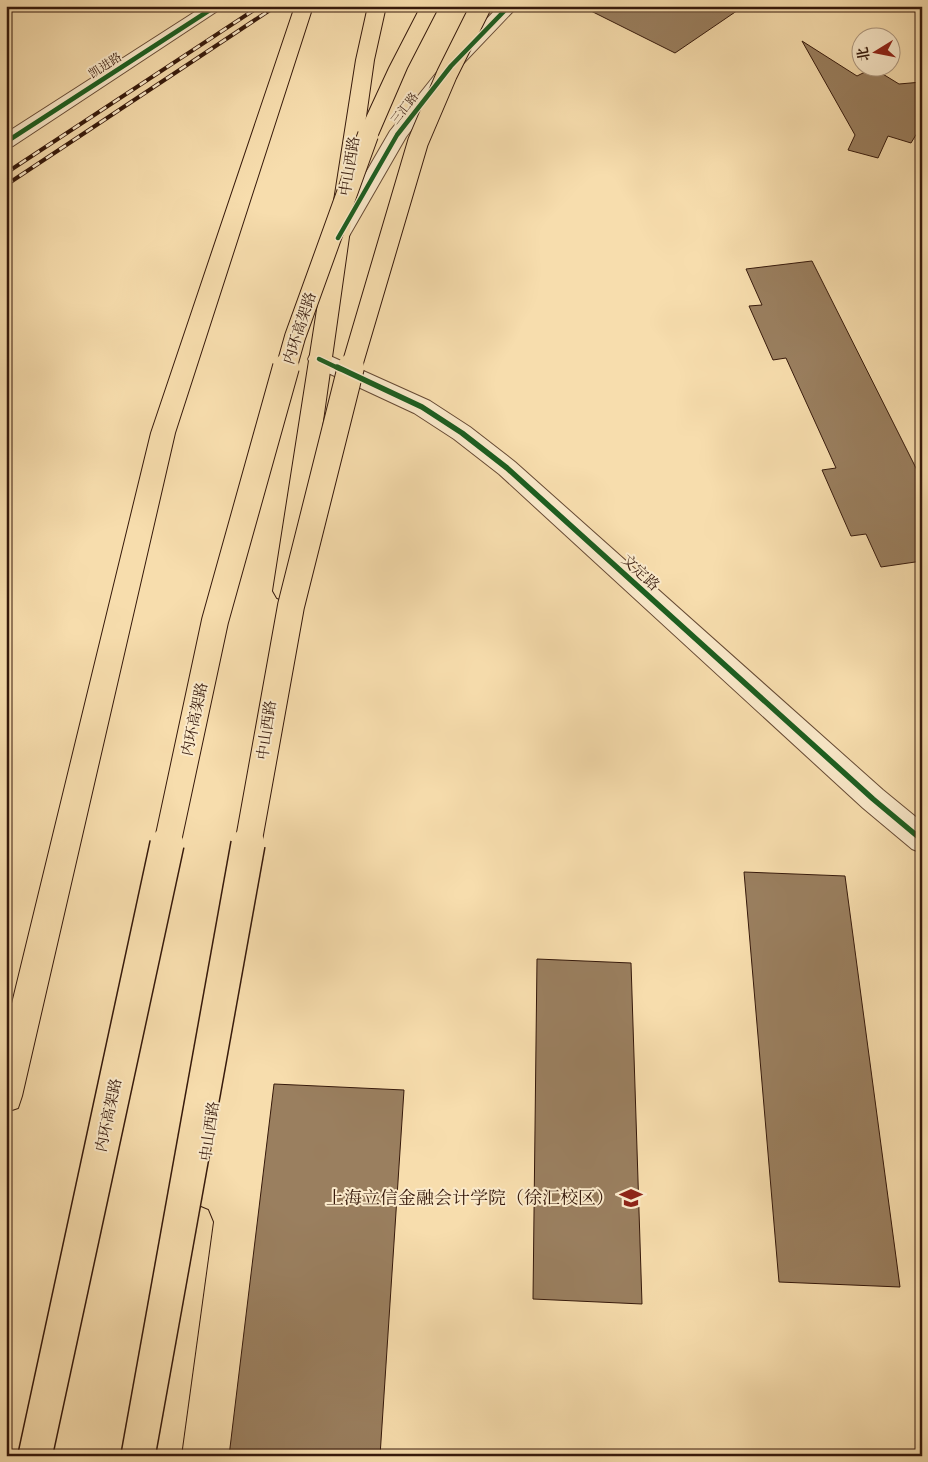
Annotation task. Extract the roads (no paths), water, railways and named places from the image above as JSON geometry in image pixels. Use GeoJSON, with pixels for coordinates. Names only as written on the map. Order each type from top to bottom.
{"type":"FeatureCollection","features":[{"type":"Feature","properties":{"kind":"main road"},"geometry":{"type":"LineString","coordinates":[[6,1096],[163,433],[304,6]]}},
{"type":"Feature","properties":{"kind":"main road","name":"中山西路"},"geometry":{"type":"LineString","coordinates":[[162,1456],[319,359],[365,60],[377,6]]}},
{"type":"Feature","properties":{"kind":"main road","name":"内环高架路"},"geometry":{"type":"LineString","coordinates":[[35,1456],[215,622],[295,337],[368,135],[398,68],[430,6]]}},
{"type":"Feature","properties":{"kind":"main road"},"geometry":{"type":"LineString","coordinates":[[138,1456],[291,606],[358,341],[418,142],[447,74],[481,9]]}},
{"type":"Feature","properties":{"kind":"street","name":"凯进路"},"geometry":{"type":"LineString","coordinates":[[6,142],[216,6]]}},
{"type":"Feature","properties":{"kind":"street","name":"三汇路"},"geometry":{"type":"LineString","coordinates":[[338,238],[397,135],[451,66],[509,6]]}},
{"type":"Feature","properties":{"kind":"street","name":"文定路"},"geometry":{"type":"LineString","coordinates":[[319,359],[422,407],[462,433],[507,468],[873,799],[922,840]]}},
{"type":"Feature","properties":{"kind":"railway"},"geometry":{"type":"LineString","coordinates":[[6,173],[260,6]]}},
{"type":"Feature","properties":{"kind":"railway"},"geometry":{"type":"LineString","coordinates":[[6,185],[276,6]]}},
{"type":"Feature","properties":{"kind":"place","name":"上海立信金融会计学院（徐汇校区）"},"geometry":{"type":"Point","coordinates":[631,1198]}}]}
